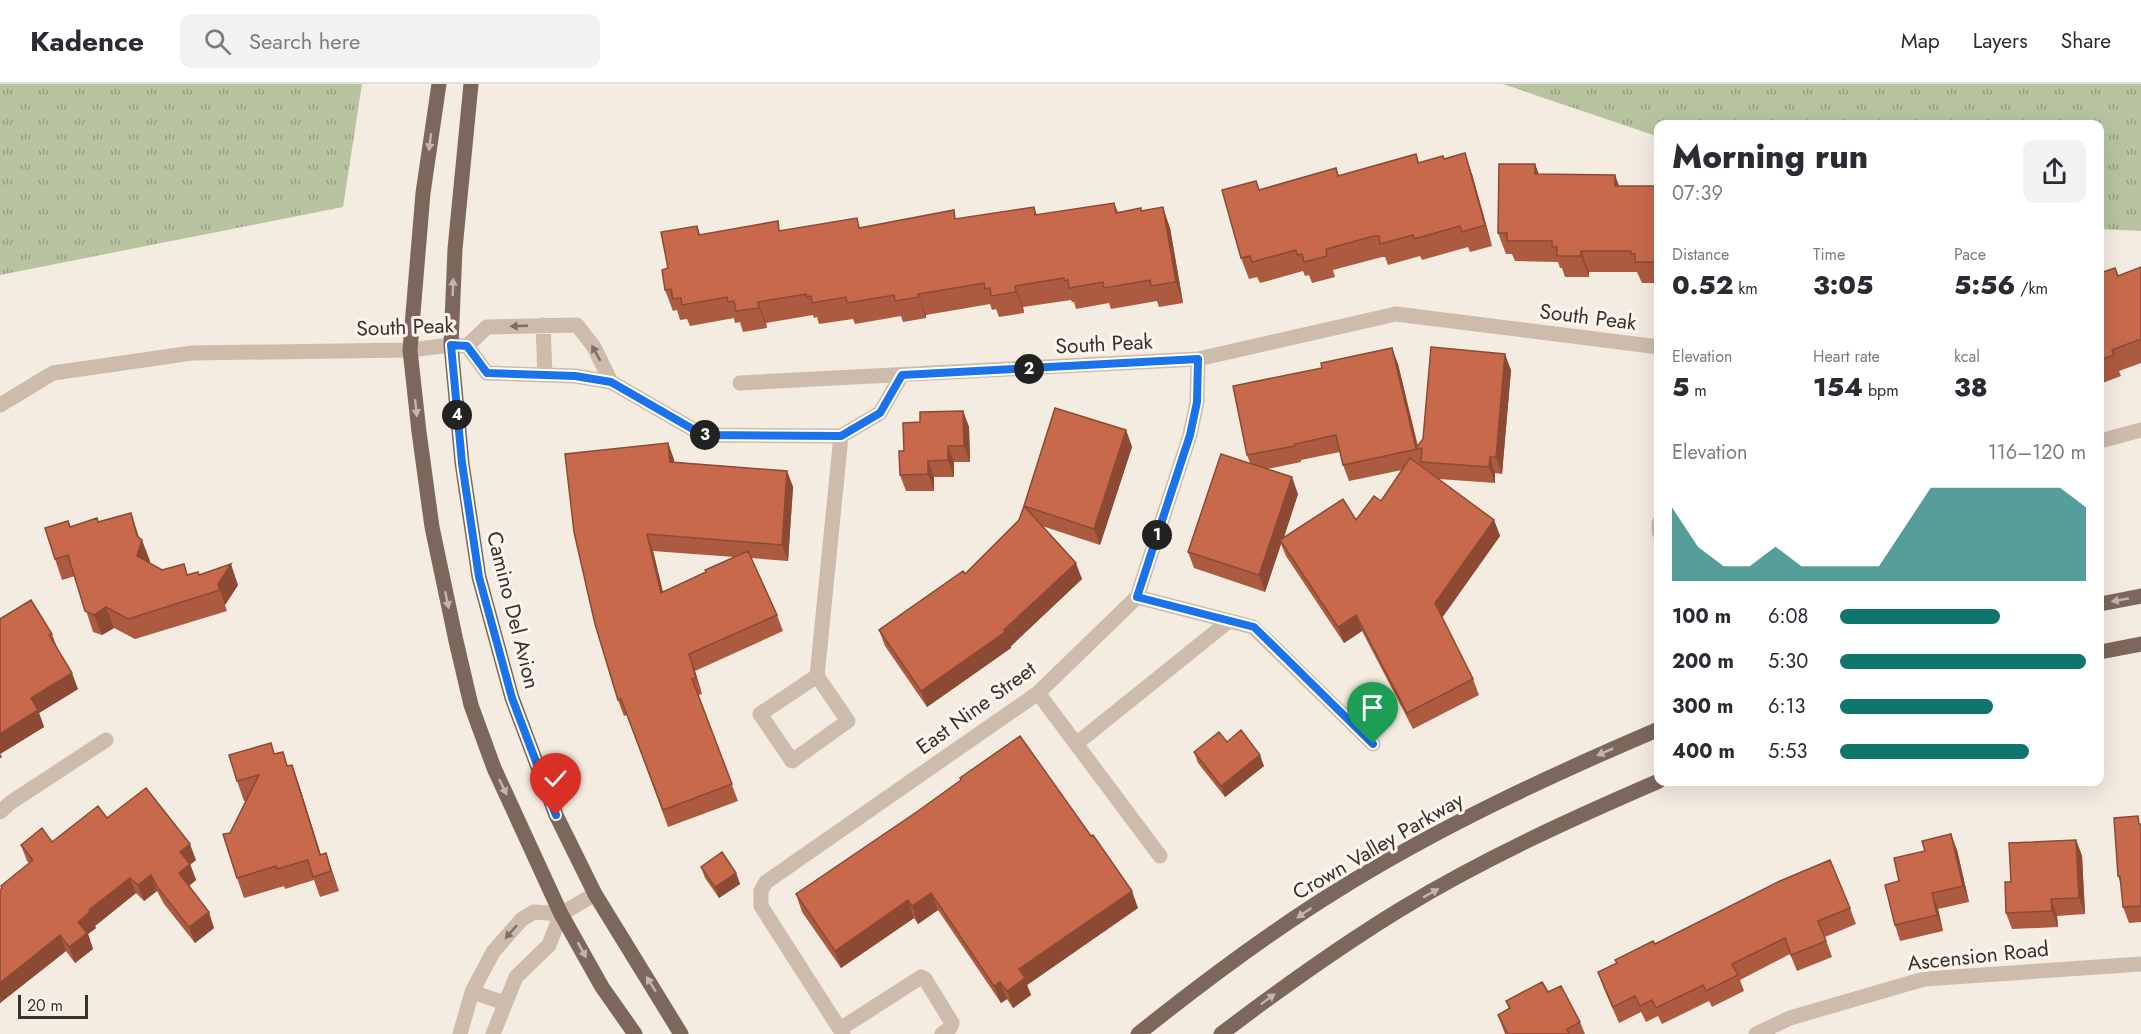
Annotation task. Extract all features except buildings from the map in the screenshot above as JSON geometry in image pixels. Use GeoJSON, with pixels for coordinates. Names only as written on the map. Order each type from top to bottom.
{"type":"FeatureCollection","features":[{"type":"Feature","properties":{"kind":"main road"},"geometry":{"type":"LineString","coordinates":[[439,84],[423,193],[410,350],[418,432],[432,527],[471,705],[494,768],[561,914],[602,987],[635,1034]]}},
{"type":"Feature","properties":{"kind":"main road","name":"Camino Del Avion"},"geometry":{"type":"LineString","coordinates":[[471,84],[455,249],[451,345],[462,463],[479,577],[512,698],[556,815],[595,894],[681,1034]]}},
{"type":"Feature","properties":{"kind":"main road"},"geometry":{"type":"LineString","coordinates":[[2104,603],[2141,596]]}},
{"type":"Feature","properties":{"kind":"main road"},"geometry":{"type":"LineString","coordinates":[[2104,651],[2141,644]]}},
{"type":"Feature","properties":{"kind":"main road","name":"Crown Valley Parkway"},"geometry":{"type":"LineString","coordinates":[[1138,1034],[1243,955],[1338,890],[1448,827],[1574,766],[1654,731]]}},
{"type":"Feature","properties":{"kind":"main road"},"geometry":{"type":"LineString","coordinates":[[1221,1034],[1296,979],[1403,908],[1541,833],[1654,783]]}},
{"type":"Feature","properties":{"kind":"street","name":"South Peak"},"geometry":{"type":"LineString","coordinates":[[740,383],[1198,359],[1396,314],[1654,346]]}},
{"type":"Feature","properties":{"kind":"street"},"geometry":{"type":"LineString","coordinates":[[543,325],[545,375]]}},
{"type":"Feature","properties":{"kind":"street"},"geometry":{"type":"LineString","coordinates":[[467,346],[487,327],[577,325],[594,347],[611,382]]}},
{"type":"Feature","properties":{"kind":"street","name":"South Peak"},"geometry":{"type":"LineString","coordinates":[[0,405],[53,373],[192,353],[410,350],[451,345],[467,346],[487,373],[575,376],[611,382],[703,435],[841,436]]}},
{"type":"Feature","properties":{"kind":"street","name":"East Nine Street"},"geometry":{"type":"LineString","coordinates":[[942,1034],[950,1028],[952,1023],[926,979],[921,977],[842,1031],[761,906],[761,891],[766,882],[1038,693],[1137,597],[1190,435],[1197,402],[1198,359]]}},
{"type":"Feature","properties":{"kind":"street"},"geometry":{"type":"LineString","coordinates":[[817,676],[760,714],[792,761],[848,721],[817,676],[841,436],[880,413],[902,375]]}},
{"type":"Feature","properties":{"kind":"street"},"geometry":{"type":"LineString","coordinates":[[2104,440],[2141,430]]}},
{"type":"Feature","properties":{"kind":"street"},"geometry":{"type":"LineString","coordinates":[[1137,597],[1254,627],[1373,744]]}},
{"type":"Feature","properties":{"kind":"street"},"geometry":{"type":"LineString","coordinates":[[1076,744],[1229,621]]}},
{"type":"Feature","properties":{"kind":"street"},"geometry":{"type":"LineString","coordinates":[[1038,693],[1160,856]]}},
{"type":"Feature","properties":{"kind":"street"},"geometry":{"type":"LineString","coordinates":[[0,812],[10,803],[106,740]]}},
{"type":"Feature","properties":{"kind":"street"},"geometry":{"type":"LineString","coordinates":[[460,1034],[472,992],[494,952],[522,919],[534,912],[561,914],[595,894]]}},
{"type":"Feature","properties":{"kind":"street"},"geometry":{"type":"LineString","coordinates":[[493,1034],[516,977],[549,945],[561,914]]}},
{"type":"Feature","properties":{"kind":"street","name":"Ascension Road"},"geometry":{"type":"LineString","coordinates":[[1756,1034],[1800,1015],[1924,979],[2141,964]]}},
{"type":"Feature","properties":{"kind":"street"},"geometry":{"type":"LineString","coordinates":[[472,992],[505,1003]]}},
{"type":"Feature","properties":{"kind":"green space"},"geometry":{"type":"Polygon","coordinates":[[[0,84],[362,84],[343,207],[0,275],[0,84]]]}},
{"type":"Feature","properties":{"kind":"green space"},"geometry":{"type":"Polygon","coordinates":[[[1503,84],[2141,84],[2141,231],[2104,229],[2104,120],[1654,120],[1654,135],[1503,84]]]}},
{"type":"Feature","properties":{"kind":"route"},"geometry":{"type":"LineString","coordinates":[[556,815],[512,698],[479,577],[462,463],[451,345],[467,346],[487,373],[575,376],[611,382],[703,435],[841,436],[880,413],[902,375],[1198,359],[1197,402],[1190,435],[1137,597],[1254,627],[1373,744]]}}]}
